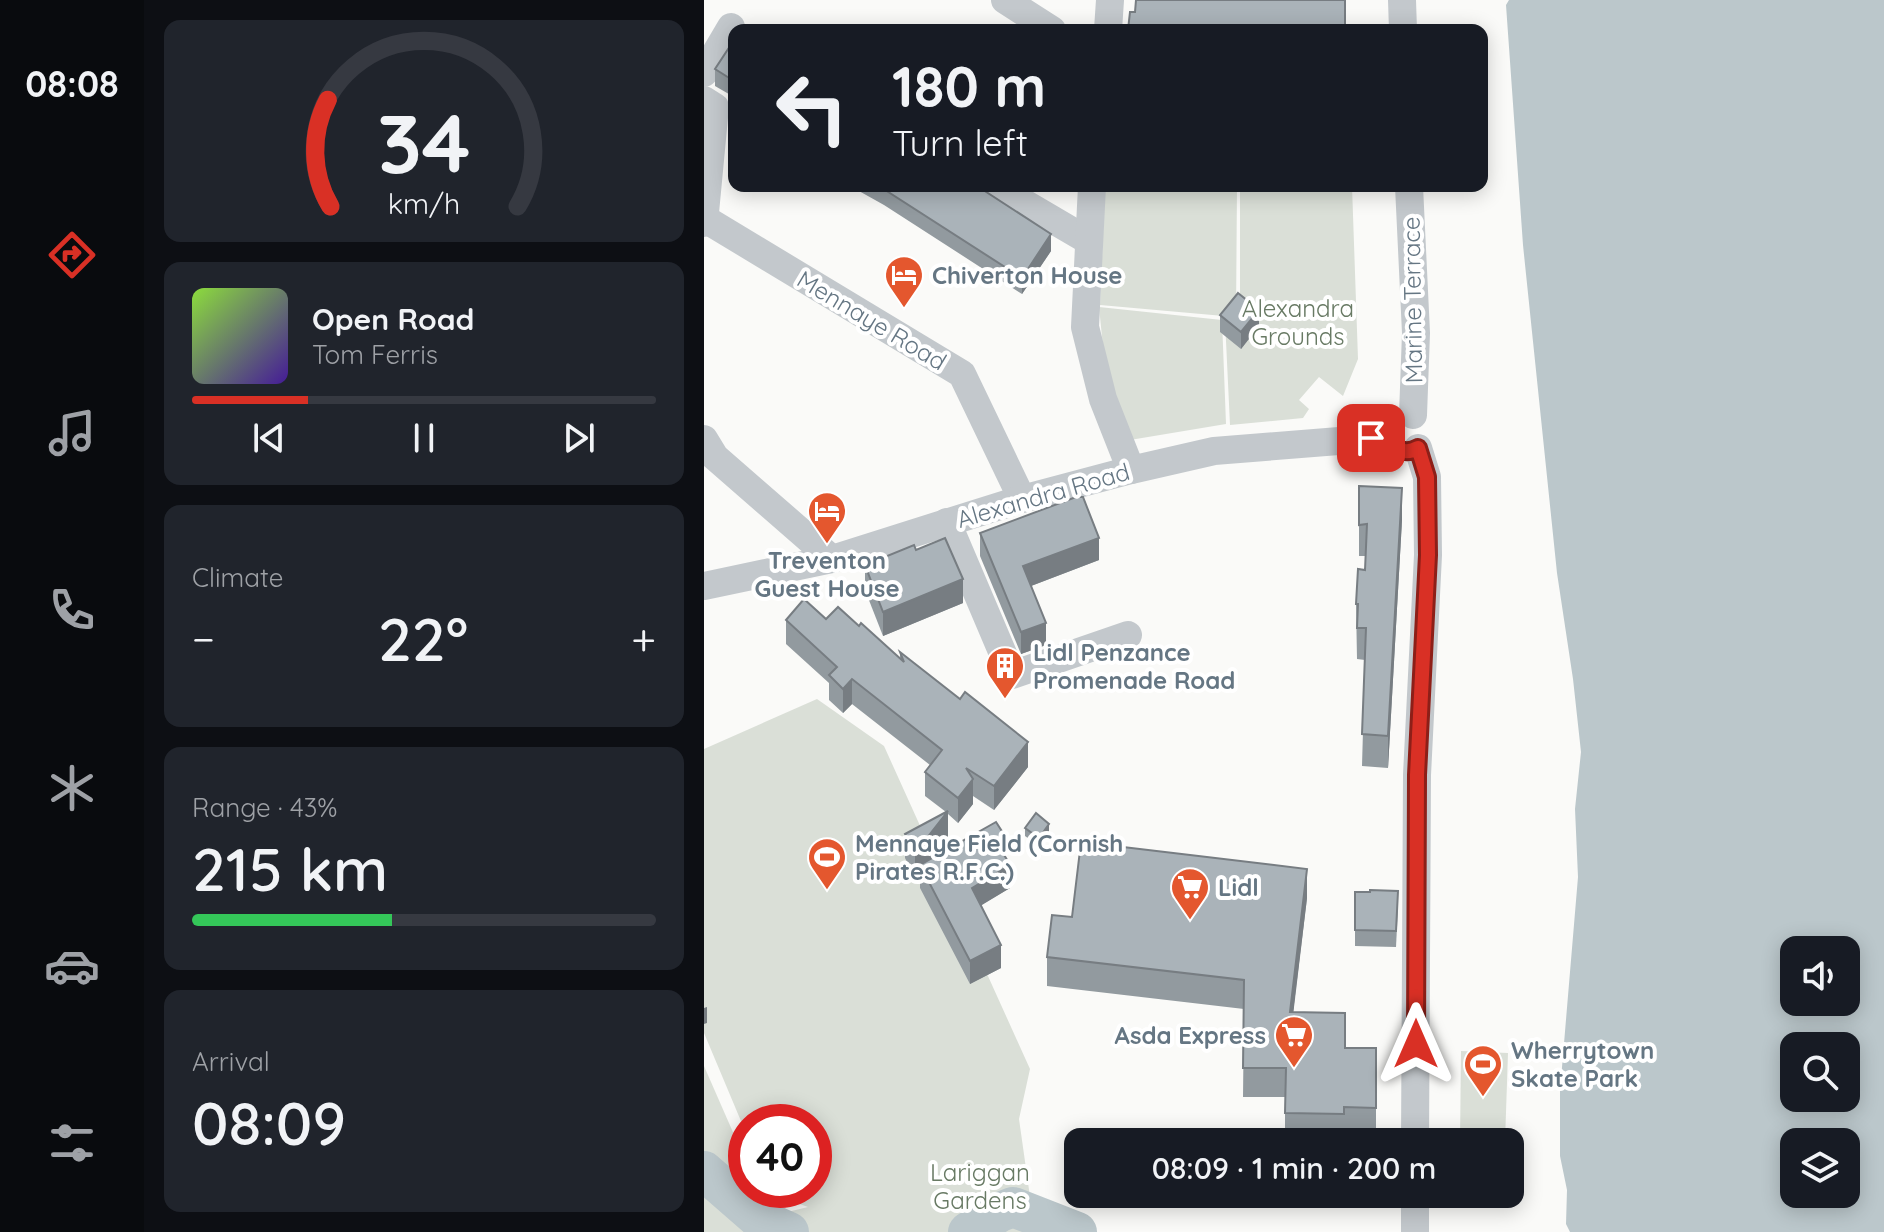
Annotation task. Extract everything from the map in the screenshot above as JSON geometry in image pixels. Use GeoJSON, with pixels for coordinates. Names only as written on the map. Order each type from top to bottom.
{"type":"FeatureCollection","features":[{"type":"Feature","properties":{"kind":"street"},"geometry":{"type":"LineString","coordinates":[[1005,0],[1043,24]]}},
{"type":"Feature","properties":{"kind":"street"},"geometry":{"type":"LineString","coordinates":[[1108,24],[1110,0]]}},
{"type":"Feature","properties":{"kind":"street"},"geometry":{"type":"LineString","coordinates":[[1402,0],[1403,24]]}},
{"type":"Feature","properties":{"kind":"street"},"geometry":{"type":"LineString","coordinates":[[704,73],[728,27]]}},
{"type":"Feature","properties":{"kind":"street"},"geometry":{"type":"LineString","coordinates":[[704,221],[709,104]]}},
{"type":"Feature","properties":{"kind":"street"},"geometry":{"type":"LineString","coordinates":[[1005,192],[1089,241]]}},
{"type":"Feature","properties":{"kind":"street"},"geometry":{"type":"LineString","coordinates":[[1092,192],[1085,327],[1103,399],[1131,470]]}},
{"type":"Feature","properties":{"kind":"street","name":"Marine Terrace"},"geometry":{"type":"LineString","coordinates":[[1409,192],[1416,333],[1413,415]]}},
{"type":"Feature","properties":{"kind":"street","name":"Mennaye Road"},"geometry":{"type":"LineString","coordinates":[[704,221],[962,374],[1022,499]]}},
{"type":"Feature","properties":{"kind":"street"},"geometry":{"type":"LineString","coordinates":[[1405,414],[1422,421],[1426,430],[1425,440],[1410,451],[1402,451],[1389,437],[1390,426],[1396,418],[1405,414]]}},
{"type":"Feature","properties":{"kind":"street","name":"Alexandra Road"},"geometry":{"type":"LineString","coordinates":[[704,586],[832,559],[1022,499],[1214,451],[1389,437]]}},
{"type":"Feature","properties":{"kind":"street"},"geometry":{"type":"LineString","coordinates":[[704,439],[715,457],[832,559]]}},
{"type":"Feature","properties":{"kind":"street"},"geometry":{"type":"LineString","coordinates":[[1415,1128],[1417,775],[1428,555],[1427,477],[1418,448]]}},
{"type":"Feature","properties":{"kind":"street"},"geometry":{"type":"LineString","coordinates":[[947,522],[1012,675],[1128,635]]}},
{"type":"Feature","properties":{"kind":"street"},"geometry":{"type":"LineString","coordinates":[[1415,1208],[1415,1232]]}},
{"type":"Feature","properties":{"kind":"green space","name":"Alexandra Grounds"},"geometry":{"type":"Polygon","coordinates":[[[1105,192],[1237,192],[1236,317],[1240,317],[1240,192],[1352,192],[1358,359],[1343,396],[1319,377],[1299,400],[1309,409],[1303,418],[1230,425],[1225,320],[1235,317],[1100,305],[1105,192]]]}},
{"type":"Feature","properties":{"kind":"green space"},"geometry":{"type":"Polygon","coordinates":[[[1099,307],[1222,320],[1226,424],[1130,440],[1108,396],[1099,307]]]}},
{"type":"Feature","properties":{"kind":"green space","name":"Mennaye Field (Cornish Pirates R.F.C.)"},"geometry":{"type":"Polygon","coordinates":[[[817,699],[884,746],[1030,1069],[1019,1119],[1033,1218],[1068,1232],[802,1232],[775,1215],[804,1208],[832,1208],[832,1104],[734,1104],[704,1033],[704,749],[817,699]]]}},
{"type":"Feature","properties":{"kind":"green space","name":"Wherrytown Skate Park"},"geometry":{"type":"Polygon","coordinates":[[[1461,1051],[1508,1053],[1505,1128],[1460,1128],[1461,1051]]]}},
{"type":"Feature","properties":{"kind":"green space"},"geometry":{"type":"Polygon","coordinates":[[[704,1066],[728,1121],[728,1208],[766,1208],[776,1232],[704,1232],[704,1066]]]}},
{"type":"Feature","properties":{"kind":"shaded area"},"geometry":{"type":"Polygon","coordinates":[[[1509,0],[1884,0],[1884,1232],[1570,1232],[1566,1224],[1567,1190],[1560,1156],[1560,1091],[1578,877],[1575,809],[1581,752],[1557,573],[1523,245],[1506,5],[1509,0]]]}},
{"type":"Feature","properties":{"kind":"building"},"geometry":{"type":"Polygon","coordinates":[[[1136,0],[1345,0],[1345,24],[1129,24],[1130,12],[1135,12],[1136,0]]]}},
{"type":"Feature","properties":{"kind":"building"},"geometry":{"type":"Polygon","coordinates":[[[728,49],[728,77],[715,69],[728,49]]]}},
{"type":"Feature","properties":{"kind":"building"},"geometry":{"type":"Polygon","coordinates":[[[888,192],[986,192],[1051,234],[1022,278],[888,192]]]}},
{"type":"Feature","properties":{"kind":"building"},"geometry":{"type":"Polygon","coordinates":[[[1238,293],[1259,310],[1241,332],[1220,315],[1238,293]]]}},
{"type":"Feature","properties":{"kind":"building"},"geometry":{"type":"Polygon","coordinates":[[[1359,486],[1402,488],[1388,736],[1362,734],[1366,628],[1357,628],[1356,604],[1358,569],[1365,570],[1367,524],[1359,525],[1359,486]]]}},
{"type":"Feature","properties":{"kind":"building"},"geometry":{"type":"Polygon","coordinates":[[[1083,497],[1099,538],[1023,566],[1046,623],[1021,632],[980,533],[1083,497]]]}},
{"type":"Feature","properties":{"kind":"building"},"geometry":{"type":"Polygon","coordinates":[[[945,538],[963,579],[883,612],[865,565],[914,545],[916,550],[945,538]]]}},
{"type":"Feature","properties":{"kind":"building"},"geometry":{"type":"Polygon","coordinates":[[[804,599],[826,619],[838,607],[859,626],[861,623],[904,662],[900,652],[960,699],[965,692],[1028,742],[994,786],[966,768],[973,779],[958,798],[925,772],[942,750],[852,679],[843,689],[829,675],[837,667],[786,620],[804,599]]]}},
{"type":"Feature","properties":{"kind":"building"},"geometry":{"type":"Polygon","coordinates":[[[948,811],[915,853],[905,834],[948,811]]]}},
{"type":"Feature","properties":{"kind":"building"},"geometry":{"type":"Polygon","coordinates":[[[1036,813],[1049,824],[1039,838],[1025,828],[1036,813]]]}},
{"type":"Feature","properties":{"kind":"building"},"geometry":{"type":"Polygon","coordinates":[[[996,822],[1005,836],[996,841],[1010,865],[972,888],[1001,945],[970,961],[920,865],[996,822]]]}},
{"type":"Feature","properties":{"kind":"building"},"geometry":{"type":"Polygon","coordinates":[[[1081,842],[1307,869],[1290,1012],[1345,1013],[1345,1048],[1376,1048],[1376,1108],[1344,1107],[1344,1114],[1285,1113],[1286,1068],[1243,1068],[1244,980],[1047,957],[1052,915],[1072,917],[1081,842]]]}},
{"type":"Feature","properties":{"kind":"building"},"geometry":{"type":"Polygon","coordinates":[[[1398,891],[1396,931],[1355,930],[1355,892],[1398,891]]]}},
{"type":"Feature","properties":{"kind":"waterway"},"geometry":{"type":"LineString","coordinates":[[704,1171],[758,1218],[789,1232]]}},
{"type":"Feature","properties":{"kind":"waterway"},"geometry":{"type":"LineString","coordinates":[[968,1232],[1013,1207],[1077,1232]]}},
{"type":"Feature","properties":{"kind":"place","name":"Chiverton House"},"geometry":{"type":"Point","coordinates":[904,309]}},
{"type":"Feature","properties":{"kind":"place","name":"Treventon Guest House"},"geometry":{"type":"Point","coordinates":[827,545]}},
{"type":"Feature","properties":{"kind":"place","name":"Lidl Penzance Promenade Road"},"geometry":{"type":"Point","coordinates":[1005,700]}},
{"type":"Feature","properties":{"kind":"place","name":"Mennaye Field (Cornish Pirates R.F.C.)"},"geometry":{"type":"Point","coordinates":[827,891]}},
{"type":"Feature","properties":{"kind":"place","name":"Lidl"},"geometry":{"type":"Point","coordinates":[1190,921]}},
{"type":"Feature","properties":{"kind":"place","name":"Asda Express"},"geometry":{"type":"Point","coordinates":[1294,1069]}},
{"type":"Feature","properties":{"kind":"place","name":"Wherrytown Skate Park"},"geometry":{"type":"Point","coordinates":[1483,1098]}},
{"type":"Feature","properties":{"kind":"route"},"geometry":{"type":"LineString","coordinates":[[1371,438],[1389,437],[1402,451],[1418,448],[1427,477],[1428,555],[1417,775],[1416,1044]]}},
{"type":"Feature","properties":{"kind":"park label","name":"Lariggan Gardens"},"geometry":{"type":"Point","coordinates":[980,1186]}}]}
